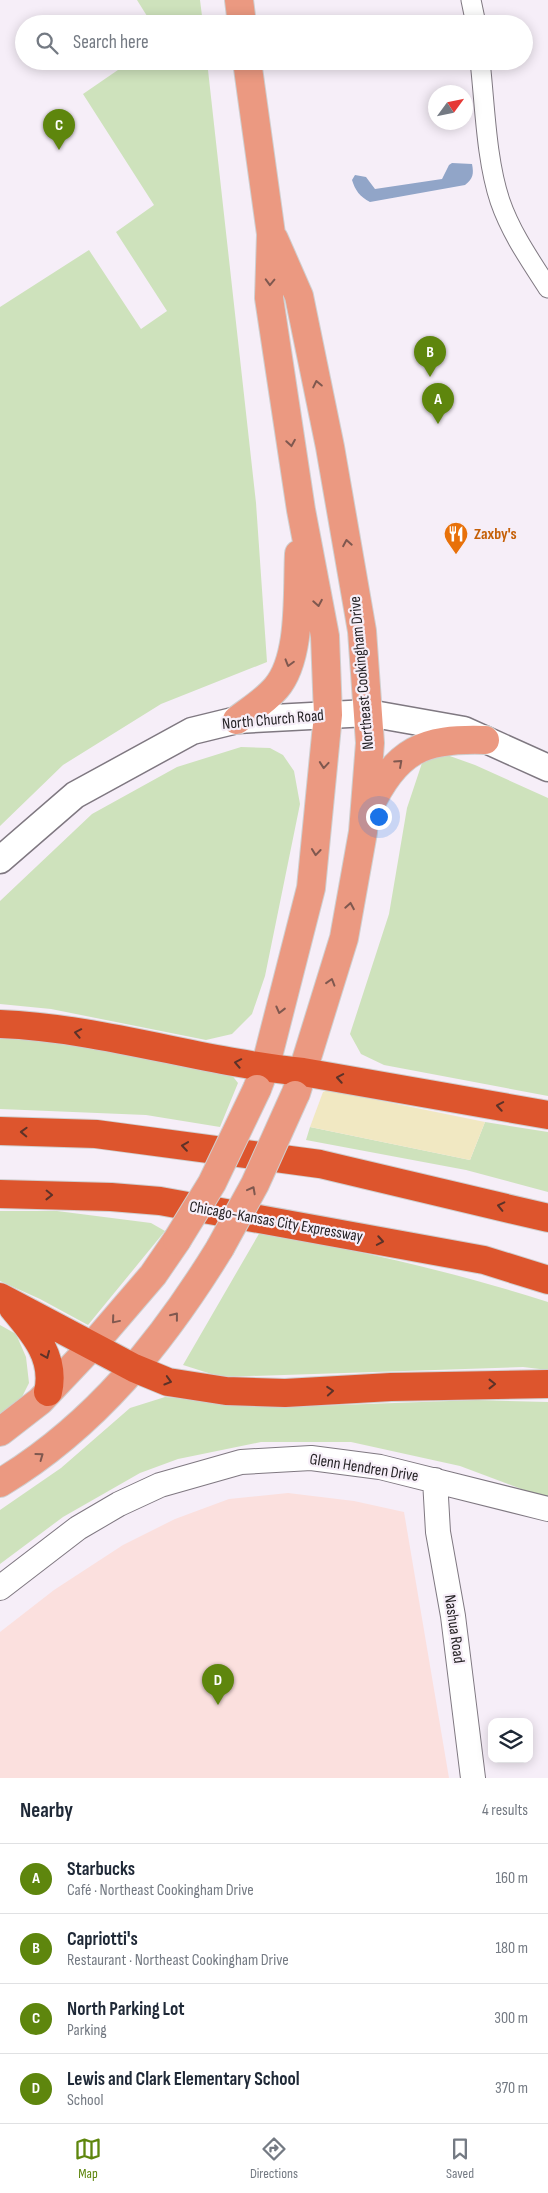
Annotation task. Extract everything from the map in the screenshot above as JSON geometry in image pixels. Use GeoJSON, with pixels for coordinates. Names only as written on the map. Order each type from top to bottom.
{"type":"FeatureCollection","features":[{"type":"Feature","properties":{"kind":"highway"},"geometry":{"type":"LineString","coordinates":[[0,1024],[40,1026],[261,1078],[548,1115]]}},
{"type":"Feature","properties":{"kind":"highway"},"geometry":{"type":"LineString","coordinates":[[0,1132],[96,1134],[320,1164],[548,1218]]}},
{"type":"Feature","properties":{"kind":"highway","name":"Chicago-Kansas City Expressway"},"geometry":{"type":"LineString","coordinates":[[0,1194],[112,1197],[160,1201],[484,1260],[548,1280]]}},
{"type":"Feature","properties":{"kind":"highway"},"geometry":{"type":"LineString","coordinates":[[4,1299],[134,1368],[168,1382],[226,1391],[275,1393],[484,1384],[548,1384]]}},
{"type":"Feature","properties":{"kind":"highway"},"geometry":{"type":"LineString","coordinates":[[4,1299],[43,1348],[51,1366],[48,1392]]}},
{"type":"Feature","properties":{"kind":"main road"},"geometry":{"type":"LineString","coordinates":[[239,0],[241,15]]}},
{"type":"Feature","properties":{"kind":"main road","name":"Northeast Cookingham Drive"},"geometry":{"type":"LineString","coordinates":[[0,1432],[48,1392],[92,1346],[153,1275],[212,1183],[261,1078],[311,888],[328,715],[325,636],[301,510],[269,298],[271,234],[249,70]]}},
{"type":"Feature","properties":{"kind":"main road","name":"Northeast Cookingham Drive"},"geometry":{"type":"LineString","coordinates":[[0,1483],[42,1455],[85,1420],[118,1389],[190,1297],[220,1248],[255,1184],[299,1083],[344,938],[364,818],[370,744],[362,631],[328,437],[300,296],[271,234]]}},
{"type":"Feature","properties":{"kind":"main road"},"geometry":{"type":"LineString","coordinates":[[237,720],[276,689],[289,665],[294,640],[301,510]]}},
{"type":"Feature","properties":{"kind":"main road","name":"North Church Road"},"geometry":{"type":"LineString","coordinates":[[0,860],[75,795],[192,732],[237,720],[368,713],[464,730],[548,768]]}},
{"type":"Feature","properties":{"kind":"main road"},"geometry":{"type":"LineString","coordinates":[[364,818],[381,781],[398,762],[414,750],[432,742],[458,739],[485,740]]}},
{"type":"Feature","properties":{"kind":"street"},"geometry":{"type":"LineString","coordinates":[[481,70],[493,168],[500,200],[511,228],[548,288]]}},
{"type":"Feature","properties":{"kind":"street","name":"Glenn Hendren Drive"},"geometry":{"type":"LineString","coordinates":[[0,1588],[78,1528],[119,1504],[160,1485],[242,1462],[311,1458],[380,1467],[548,1509]]}},
{"type":"Feature","properties":{"kind":"street","name":"Nashua Road"},"geometry":{"type":"LineString","coordinates":[[436,1480],[438,1532],[453,1616],[473,1778]]}},
{"type":"Feature","properties":{"kind":"shaded area"},"geometry":{"type":"Polygon","coordinates":[[[288,1493],[354,1501],[404,1512],[449,1778],[0,1778],[0,1632],[54,1590],[123,1545],[175,1519],[229,1499],[288,1493]]]}},
{"type":"Feature","properties":{"kind":"green space"},"geometry":{"type":"Polygon","coordinates":[[[137,0],[200,0],[202,15],[146,15],[137,0]]]}},
{"type":"Feature","properties":{"kind":"green space"},"geometry":{"type":"Polygon","coordinates":[[[118,70],[208,70],[256,503],[267,662],[161,704],[63,765],[0,826],[0,307],[89,250],[141,329],[167,311],[116,232],[154,205],[83,94],[118,70]]]}},
{"type":"Feature","properties":{"kind":"green space"},"geometry":{"type":"Polygon","coordinates":[[[241,747],[270,748],[283,755],[294,771],[300,804],[265,976],[252,1014],[232,1034],[206,1040],[51,1009],[0,1004],[0,901],[92,814],[177,767],[241,747]]]}},
{"type":"Feature","properties":{"kind":"green space"},"geometry":{"type":"Polygon","coordinates":[[[447,755],[475,765],[548,798],[548,1096],[384,1065],[361,1054],[350,1034],[389,914],[407,808],[423,760],[447,755]]]}},
{"type":"Feature","properties":{"kind":"green space"},"geometry":{"type":"Polygon","coordinates":[[[0,1037],[59,1042],[145,1056],[231,1074],[238,1083],[220,1127],[146,1115],[0,1109],[0,1037]]]}},
{"type":"Feature","properties":{"kind":"green space"},"geometry":{"type":"Polygon","coordinates":[[[485,1122],[548,1132],[548,1192],[466,1170],[306,1140],[310,1127],[470,1160],[485,1122]]]}},
{"type":"Feature","properties":{"kind":"green space"},"geometry":{"type":"Polygon","coordinates":[[[0,1211],[57,1211],[151,1223],[165,1231],[88,1325],[40,1299],[0,1281],[0,1211]]]}},
{"type":"Feature","properties":{"kind":"green space"},"geometry":{"type":"Polygon","coordinates":[[[260,1232],[405,1262],[548,1302],[548,1370],[523,1367],[221,1377],[183,1365],[260,1232]]]}},
{"type":"Feature","properties":{"kind":"green space"},"geometry":{"type":"Polygon","coordinates":[[[0,1325],[16,1334],[26,1357],[29,1383],[20,1401],[0,1417],[0,1325]]]}},
{"type":"Feature","properties":{"kind":"green space"},"geometry":{"type":"Polygon","coordinates":[[[165,1397],[286,1407],[476,1400],[548,1402],[548,1499],[460,1466],[351,1442],[261,1442],[178,1459],[140,1473],[63,1517],[0,1564],[0,1510],[61,1468],[130,1408],[165,1397]]]}},
{"type":"Feature","properties":{"kind":"sand"},"geometry":{"type":"Polygon","coordinates":[[[328,1090],[485,1122],[470,1160],[310,1127],[323,1092],[328,1090]]]}},
{"type":"Feature","properties":{"kind":"water"},"geometry":{"type":"Polygon","coordinates":[[[452,163],[472,164],[472,176],[465,185],[370,202],[358,193],[352,180],[355,175],[366,177],[375,189],[442,179],[452,163]]]}},
{"type":"Feature","properties":{"kind":"place","name":"North Parking Lot"},"geometry":{"type":"Point","coordinates":[59,150]}},
{"type":"Feature","properties":{"kind":"place","name":"Capriotti's"},"geometry":{"type":"Point","coordinates":[430,377]}},
{"type":"Feature","properties":{"kind":"place","name":"Starbucks"},"geometry":{"type":"Point","coordinates":[438,424]}},
{"type":"Feature","properties":{"kind":"place","name":"Zaxby's"},"geometry":{"type":"Point","coordinates":[456,555]}},
{"type":"Feature","properties":{"kind":"place","name":"Lewis and Clark Elementary School"},"geometry":{"type":"Point","coordinates":[218,1705]}}]}
